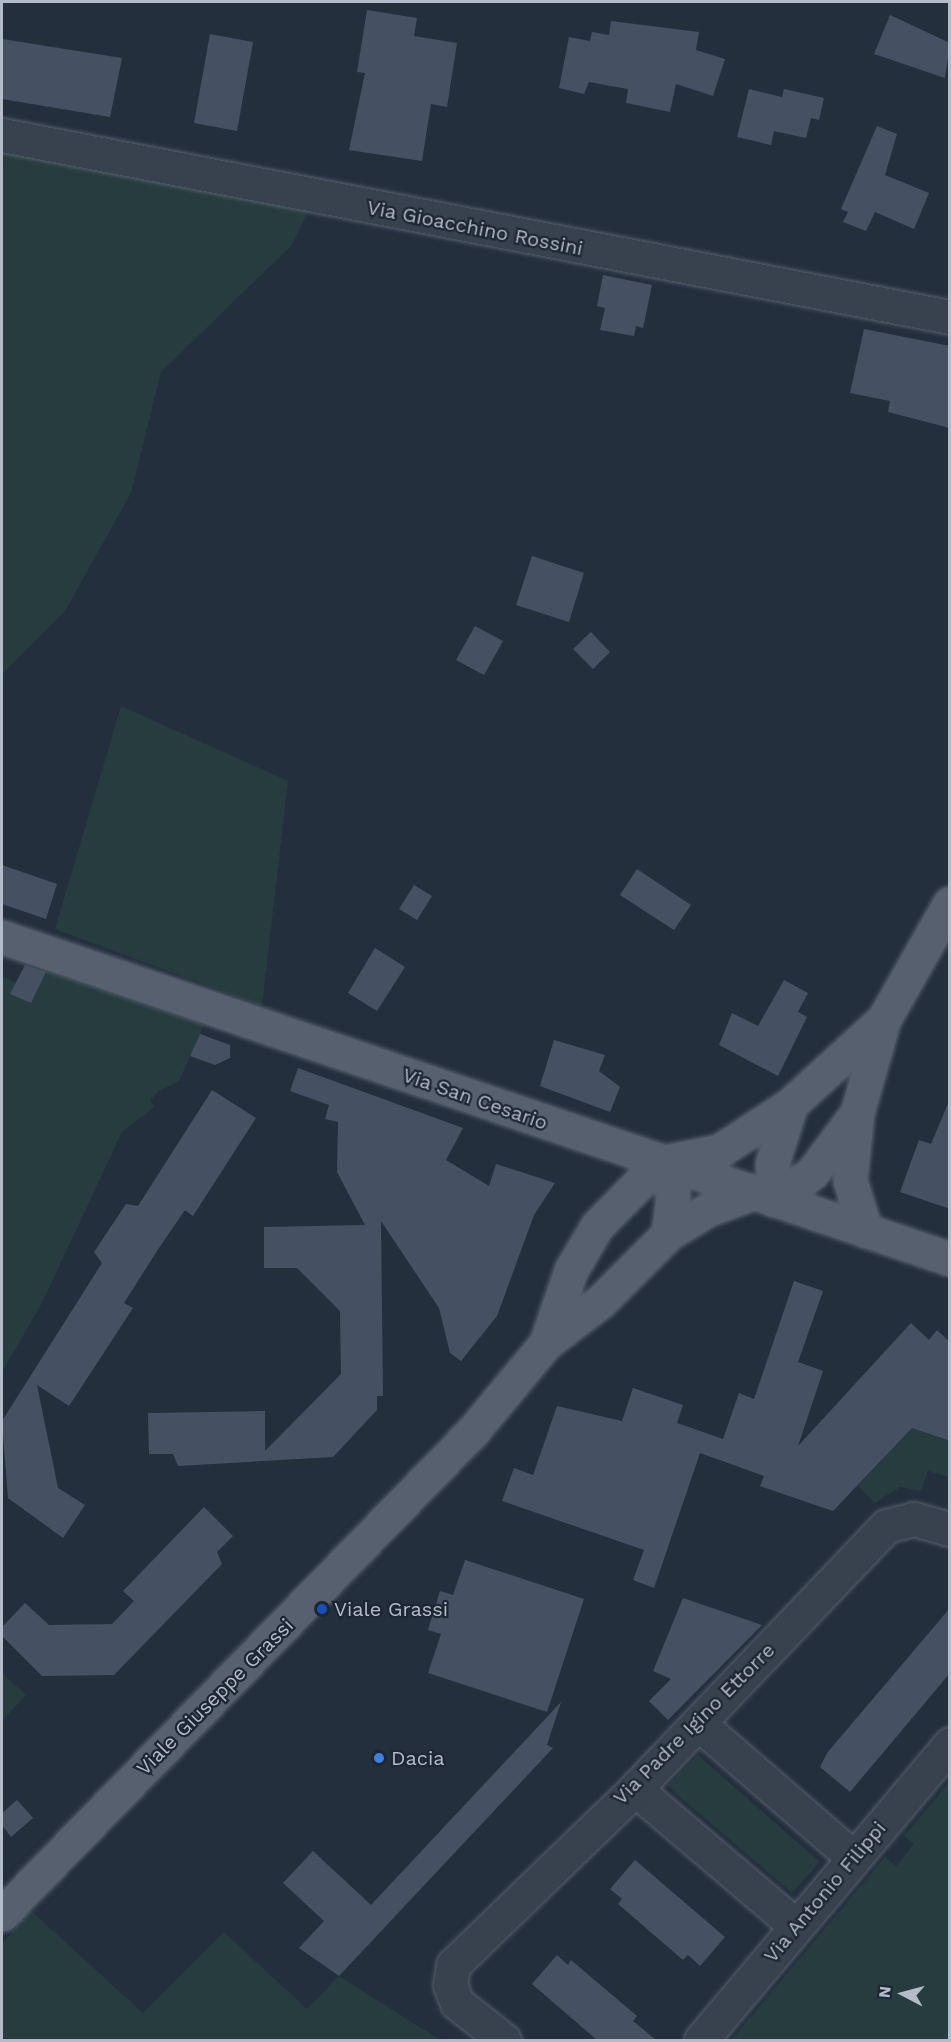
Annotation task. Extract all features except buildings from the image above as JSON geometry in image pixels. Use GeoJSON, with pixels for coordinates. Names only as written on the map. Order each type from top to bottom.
{"type":"FeatureCollection","features":[{"type":"Feature","properties":{"kind":"main road"},"geometry":{"type":"LineString","coordinates":[[866,1231],[850,1181],[857,1113],[884,1019],[950,903]]}},
{"type":"Feature","properties":{"kind":"main road","name":"Via San Cesario"},"geometry":{"type":"LineString","coordinates":[[2,937],[659,1163],[950,1259]]}},
{"type":"Feature","properties":{"kind":"main road"},"geometry":{"type":"LineString","coordinates":[[668,1234],[673,1194],[659,1163],[719,1151],[791,1104],[884,1019]]}},
{"type":"Feature","properties":{"kind":"main road"},"geometry":{"type":"LineString","coordinates":[[763,1196],[791,1104]]}},
{"type":"Feature","properties":{"kind":"main road","name":"Viale Giuseppe Grassi"},"geometry":{"type":"LineString","coordinates":[[2,1914],[473,1431],[546,1343],[600,1302],[668,1234],[709,1209],[763,1196],[812,1173],[857,1113]]}},
{"type":"Feature","properties":{"kind":"main road","name":"Viale Giuseppe Grassi"},"geometry":{"type":"LineString","coordinates":[[546,1343],[571,1270],[597,1226],[659,1163]]}},
{"type":"Feature","properties":{"kind":"street","name":"Via Gioacchino Rossini"},"geometry":{"type":"LineString","coordinates":[[2,135],[950,317]]}},
{"type":"Feature","properties":{"kind":"street","name":"Via Padre Igino Ettorre"},"geometry":{"type":"LineString","coordinates":[[504,2040],[457,2003],[450,1985],[453,1965],[635,1789],[886,1526],[914,1519],[950,1529]]}},
{"type":"Feature","properties":{"kind":"street"},"geometry":{"type":"LineString","coordinates":[[698,1723],[854,1857]]}},
{"type":"Feature","properties":{"kind":"street","name":"Via Antonio Filippi"},"geometry":{"type":"LineString","coordinates":[[701,2040],[950,1744]]}},
{"type":"Feature","properties":{"kind":"street"},"geometry":{"type":"LineString","coordinates":[[635,1789],[796,1926]]}},
{"type":"Feature","properties":{"kind":"green space"},"geometry":{"type":"Polygon","coordinates":[[[2,148],[309,210],[291,246],[161,372],[131,493],[65,611],[2,674],[2,148]]]}},
{"type":"Feature","properties":{"kind":"green space"},"geometry":{"type":"Polygon","coordinates":[[[121,706],[288,781],[262,1006],[55,929],[121,706]]]}},
{"type":"Feature","properties":{"kind":"green space"},"geometry":{"type":"Polygon","coordinates":[[[46,971],[204,1025],[179,1081],[159,1091],[150,1100],[154,1107],[122,1132],[42,1303],[2,1372],[2,976],[16,983],[11,994],[31,1003],[46,971]]]}},
{"type":"Feature","properties":{"kind":"green space"},"geometry":{"type":"Polygon","coordinates":[[[912,1428],[949,1441],[949,1477],[928,1471],[921,1491],[900,1487],[875,1503],[858,1486],[912,1428]]]}},
{"type":"Feature","properties":{"kind":"green space"},"geometry":{"type":"Polygon","coordinates":[[[2,1673],[26,1695],[2,1721],[2,1673]]]}},
{"type":"Feature","properties":{"kind":"green space"},"geometry":{"type":"Polygon","coordinates":[[[698,1755],[820,1862],[792,1893],[667,1786],[698,1755]]]}},
{"type":"Feature","properties":{"kind":"green space"},"geometry":{"type":"Polygon","coordinates":[[[949,1782],[949,2040],[731,2040],[885,1857],[896,1866],[914,1844],[904,1836],[949,1782]]]}},
{"type":"Feature","properties":{"kind":"green space"},"geometry":{"type":"Polygon","coordinates":[[[30,1910],[143,2013],[224,1932],[307,2009],[339,1976],[440,2040],[2,2040],[2,1944],[30,1910]]]}},
{"type":"Feature","properties":{"kind":"place","name":"Viale Grassi"},"geometry":{"type":"Point","coordinates":[322,1609]}},
{"type":"Feature","properties":{"kind":"place","name":"Dacia"},"geometry":{"type":"Point","coordinates":[379,1758]}}]}
